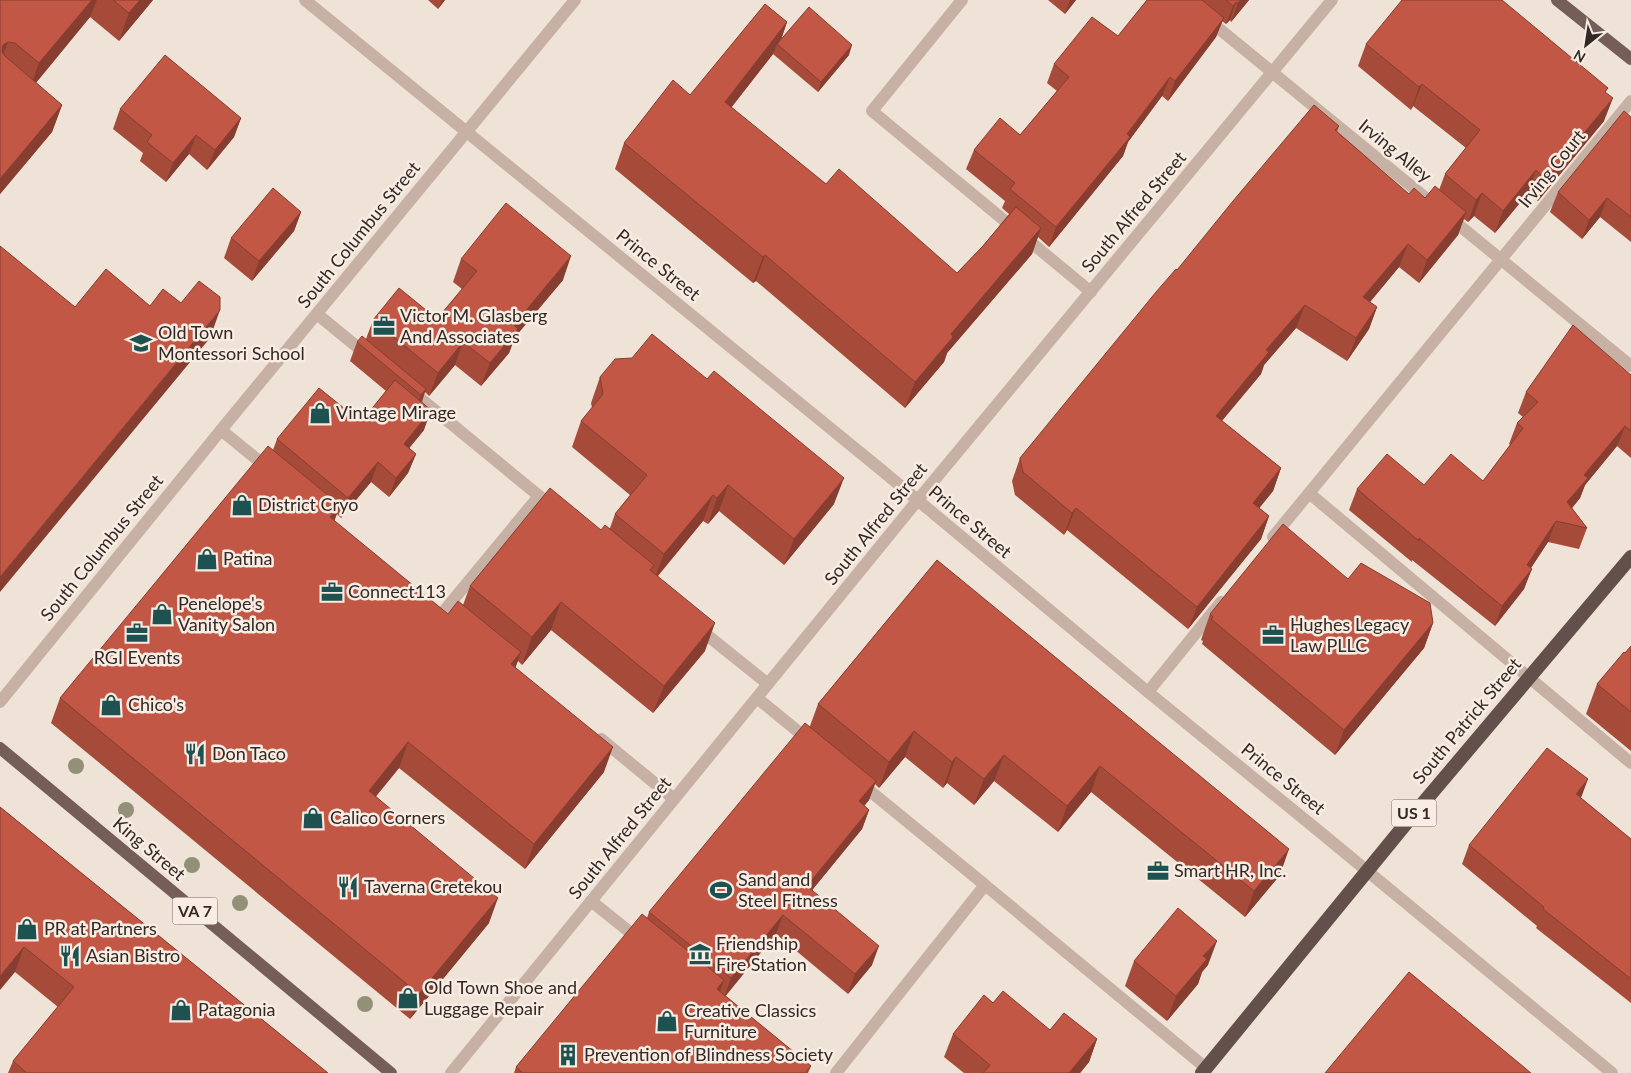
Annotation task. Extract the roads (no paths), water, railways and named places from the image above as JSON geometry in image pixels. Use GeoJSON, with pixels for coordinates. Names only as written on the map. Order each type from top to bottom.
{"type":"FeatureCollection","features":[{"type":"Feature","properties":{"kind":"highway","name":"South Patrick Street"},"geometry":{"type":"LineString","coordinates":[[1204,1070],[1528,677],[1631,557]]}},
{"type":"Feature","properties":{"kind":"main road"},"geometry":{"type":"LineString","coordinates":[[1557,0],[1631,60]]}},
{"type":"Feature","properties":{"kind":"main road","name":"King Street"},"geometry":{"type":"LineString","coordinates":[[0,748],[390,1073]]}},
{"type":"Feature","properties":{"kind":"street","name":"Prince Street"},"geometry":{"type":"LineString","coordinates":[[305,0],[864,455],[1148,692],[1612,1073]]}},
{"type":"Feature","properties":{"kind":"street","name":"South Columbus Street"},"geometry":{"type":"LineString","coordinates":[[0,702],[575,0]]}},
{"type":"Feature","properties":{"kind":"street"},"geometry":{"type":"LineString","coordinates":[[962,0],[872,111],[1091,292]]}},
{"type":"Feature","properties":{"kind":"street","name":"Irving Alley"},"geometry":{"type":"LineString","coordinates":[[1184,0],[1631,366]]}},
{"type":"Feature","properties":{"kind":"street","name":"South Alfred Street"},"geometry":{"type":"LineString","coordinates":[[450,1073],[917,501],[1332,0]]}},
{"type":"Feature","properties":{"kind":"street","name":"Irving Court"},"geometry":{"type":"LineString","coordinates":[[1266,546],[1631,101]]}},
{"type":"Feature","properties":{"kind":"street"},"geometry":{"type":"LineString","coordinates":[[317,314],[375,361]]}},
{"type":"Feature","properties":{"kind":"street"},"geometry":{"type":"LineString","coordinates":[[397,380],[561,514]]}},
{"type":"Feature","properties":{"kind":"street"},"geometry":{"type":"LineString","coordinates":[[221,430],[278,476]]}},
{"type":"Feature","properties":{"kind":"street"},"geometry":{"type":"LineString","coordinates":[[1309,493],[1631,763]]}},
{"type":"Feature","properties":{"kind":"street"},"geometry":{"type":"LineString","coordinates":[[444,611],[539,496]]}},
{"type":"Feature","properties":{"kind":"street"},"geometry":{"type":"LineString","coordinates":[[1148,692],[1229,591]]}},
{"type":"Feature","properties":{"kind":"street"},"geometry":{"type":"LineString","coordinates":[[688,619],[768,684]]}},
{"type":"Feature","properties":{"kind":"street"},"geometry":{"type":"LineString","coordinates":[[757,698],[818,748]]}},
{"type":"Feature","properties":{"kind":"street"},"geometry":{"type":"LineString","coordinates":[[593,733],[674,799]]}},
{"type":"Feature","properties":{"kind":"street"},"geometry":{"type":"LineString","coordinates":[[849,773],[1204,1070]]}},
{"type":"Feature","properties":{"kind":"street"},"geometry":{"type":"LineString","coordinates":[[836,1073],[985,885]]}},
{"type":"Feature","properties":{"kind":"street"},"geometry":{"type":"LineString","coordinates":[[591,901],[651,950]]}},
{"type":"Feature","properties":{"kind":"place","name":"Victor M. Glasberg And Associates"},"geometry":{"type":"Point","coordinates":[384,326]}},
{"type":"Feature","properties":{"kind":"place","name":"Old Town Montessori School"},"geometry":{"type":"Point","coordinates":[141,343]}},
{"type":"Feature","properties":{"kind":"place","name":"Vintage Mirage"},"geometry":{"type":"Point","coordinates":[320,413]}},
{"type":"Feature","properties":{"kind":"place","name":"District Cryo"},"geometry":{"type":"Point","coordinates":[242,505]}},
{"type":"Feature","properties":{"kind":"place","name":"Patina"},"geometry":{"type":"Point","coordinates":[207,559]}},
{"type":"Feature","properties":{"kind":"place","name":"Connect113"},"geometry":{"type":"Point","coordinates":[332,592]}},
{"type":"Feature","properties":{"kind":"place","name":"Penelope's Vanity Salon"},"geometry":{"type":"Point","coordinates":[162,614]}},
{"type":"Feature","properties":{"kind":"place","name":"RGI Events"},"geometry":{"type":"Point","coordinates":[137,633]}},
{"type":"Feature","properties":{"kind":"place","name":"Hughes Legacy Law PLLC"},"geometry":{"type":"Point","coordinates":[1273,635]}},
{"type":"Feature","properties":{"kind":"place","name":"Chico's"},"geometry":{"type":"Point","coordinates":[111,705]}},
{"type":"Feature","properties":{"kind":"place","name":"Don Taco"},"geometry":{"type":"Point","coordinates":[195,754]}},
{"type":"Feature","properties":{"kind":"place","name":"Calico Corners"},"geometry":{"type":"Point","coordinates":[313,818]}},
{"type":"Feature","properties":{"kind":"place","name":"Smart HR, Inc."},"geometry":{"type":"Point","coordinates":[1158,871]}},
{"type":"Feature","properties":{"kind":"place","name":"Taverna Cretekou"},"geometry":{"type":"Point","coordinates":[348,887]}},
{"type":"Feature","properties":{"kind":"place","name":"Sand and Steel Fitness"},"geometry":{"type":"Point","coordinates":[721,890]}},
{"type":"Feature","properties":{"kind":"place","name":"PR at Partners"},"geometry":{"type":"Point","coordinates":[27,929]}},
{"type":"Feature","properties":{"kind":"place","name":"Friendship Fire Station"},"geometry":{"type":"Point","coordinates":[700,954]}},
{"type":"Feature","properties":{"kind":"place","name":"Asian Bistro"},"geometry":{"type":"Point","coordinates":[70,956]}},
{"type":"Feature","properties":{"kind":"place","name":"Old Town Shoe and Luggage Repair"},"geometry":{"type":"Point","coordinates":[408,998]}},
{"type":"Feature","properties":{"kind":"place","name":"Patagonia"},"geometry":{"type":"Point","coordinates":[181,1010]}},
{"type":"Feature","properties":{"kind":"place","name":"Creative Classics Furniture"},"geometry":{"type":"Point","coordinates":[667,1021]}},
{"type":"Feature","properties":{"kind":"place","name":"Prevention of Blindness Society"},"geometry":{"type":"Point","coordinates":[568,1055]}}]}
